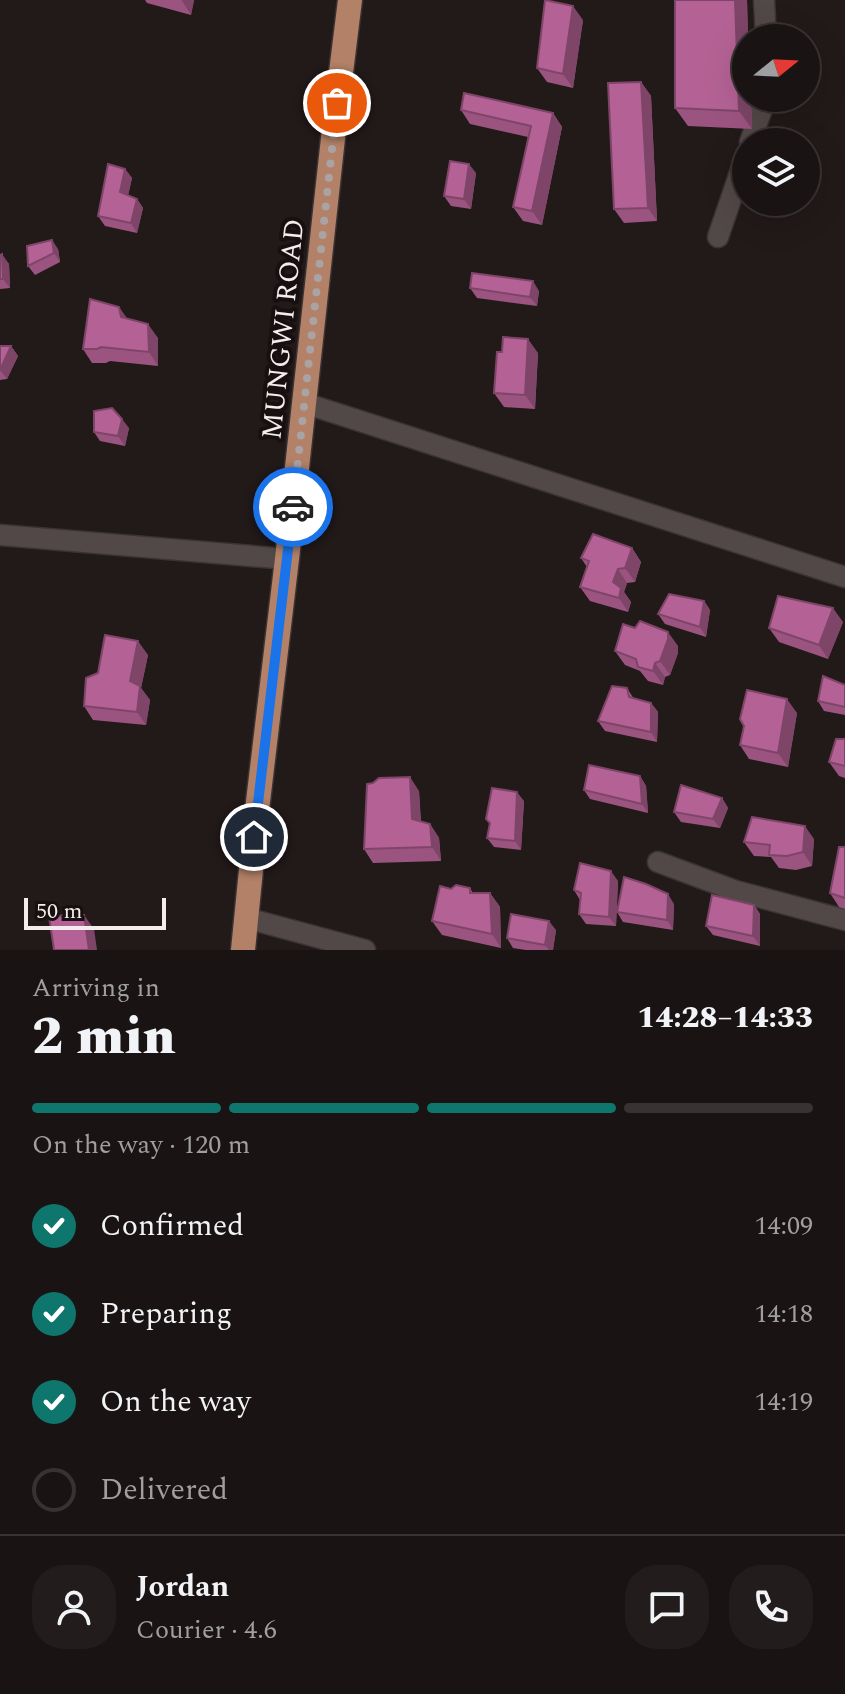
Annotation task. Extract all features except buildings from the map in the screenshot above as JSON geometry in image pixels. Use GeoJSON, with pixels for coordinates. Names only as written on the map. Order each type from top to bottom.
{"type":"FeatureCollection","features":[{"type":"Feature","properties":{"kind":"main road","name":"MUNGWI ROAD"},"geometry":{"type":"LineString","coordinates":[[243,950],[350,0]]}},
{"type":"Feature","properties":{"kind":"street"},"geometry":{"type":"LineString","coordinates":[[764,0],[765,24]]}},
{"type":"Feature","properties":{"kind":"street"},"geometry":{"type":"LineString","coordinates":[[718,237],[732,196]]}},
{"type":"Feature","properties":{"kind":"street"},"geometry":{"type":"LineString","coordinates":[[304,403],[845,577]]}},
{"type":"Feature","properties":{"kind":"street"},"geometry":{"type":"LineString","coordinates":[[0,535],[287,559]]}},
{"type":"Feature","properties":{"kind":"street"},"geometry":{"type":"LineString","coordinates":[[658,862],[736,891],[845,920]]}},
{"type":"Feature","properties":{"kind":"street"},"geometry":{"type":"LineString","coordinates":[[246,918],[365,950]]}},
{"type":"Feature","properties":{"kind":"way so far"},"geometry":{"type":"LineString","coordinates":[[293,507],[337,103]]}},
{"type":"Feature","properties":{"kind":"route"},"geometry":{"type":"LineString","coordinates":[[254,837],[293,507]]}}]}
